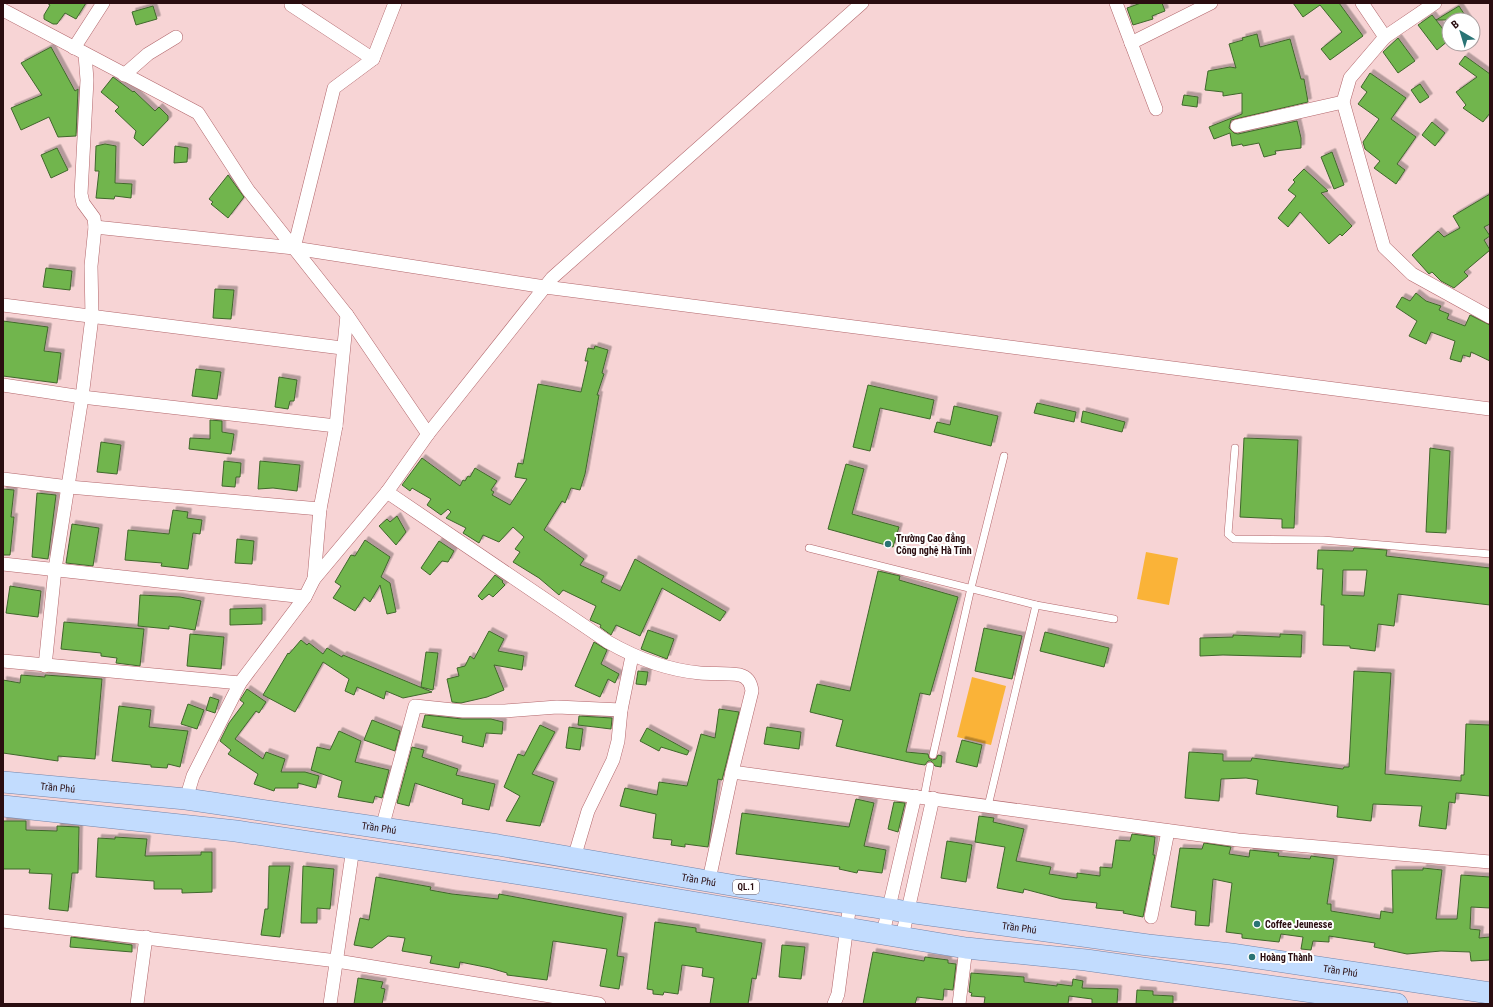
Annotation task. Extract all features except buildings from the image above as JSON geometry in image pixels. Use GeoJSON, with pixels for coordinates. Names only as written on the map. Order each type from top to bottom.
{"type":"FeatureCollection","features":[{"type":"Feature","properties":{"kind":"main road","name":"Trần Phú"},"geometry":{"type":"LineString","coordinates":[[3,782],[186,799],[574,858],[850,903],[1148,945],[1231,954],[1490,993]]}},
{"type":"Feature","properties":{"kind":"main road"},"geometry":{"type":"LineString","coordinates":[[3,806],[236,831],[553,879],[966,948],[1086,960],[1397,1004]]}},
{"type":"Feature","properties":{"kind":"street"},"geometry":{"type":"LineString","coordinates":[[44,666],[55,569],[82,397],[92,317],[91,266],[95,228],[94,218],[83,203],[81,194],[87,80],[80,51],[103,3]]}},
{"type":"Feature","properties":{"kind":"street"},"geometry":{"type":"LineString","coordinates":[[294,248],[334,88],[373,59],[395,3]]}},
{"type":"Feature","properties":{"kind":"street"},"geometry":{"type":"LineString","coordinates":[[186,799],[194,776],[240,683],[305,597],[314,579],[387,492],[428,434],[545,287],[558,273],[862,3]]}},
{"type":"Feature","properties":{"kind":"street"},"geometry":{"type":"LineString","coordinates":[[1116,3],[1156,109]]}},
{"type":"Feature","properties":{"kind":"street"},"geometry":{"type":"LineString","coordinates":[[1131,43],[1211,3]]}},
{"type":"Feature","properties":{"kind":"street"},"geometry":{"type":"LineString","coordinates":[[1362,3],[1385,37]]}},
{"type":"Feature","properties":{"kind":"street"},"geometry":{"type":"LineString","coordinates":[[1435,3],[1385,37],[1350,78],[1343,102],[1384,247],[1412,274],[1490,317]]}},
{"type":"Feature","properties":{"kind":"street"},"geometry":{"type":"LineString","coordinates":[[290,4],[373,59]]}},
{"type":"Feature","properties":{"kind":"street"},"geometry":{"type":"LineString","coordinates":[[3,10],[198,113],[248,190],[347,315],[428,434]]}},
{"type":"Feature","properties":{"kind":"street"},"geometry":{"type":"LineString","coordinates":[[124,75],[148,54],[176,37]]}},
{"type":"Feature","properties":{"kind":"street"},"geometry":{"type":"LineString","coordinates":[[1236,126],[1343,102]]}},
{"type":"Feature","properties":{"kind":"street"},"geometry":{"type":"LineString","coordinates":[[95,228],[294,248],[545,287],[1490,409]]}},
{"type":"Feature","properties":{"kind":"street"},"geometry":{"type":"LineString","coordinates":[[3,305],[342,348]]}},
{"type":"Feature","properties":{"kind":"street"},"geometry":{"type":"LineString","coordinates":[[314,579],[320,509],[336,426],[342,348],[347,315]]}},
{"type":"Feature","properties":{"kind":"street"},"geometry":{"type":"LineString","coordinates":[[3,385],[82,397],[336,426]]}},
{"type":"Feature","properties":{"kind":"street"},"geometry":{"type":"LineString","coordinates":[[3,479],[68,487],[320,509]]}},
{"type":"Feature","properties":{"kind":"street"},"geometry":{"type":"LineString","coordinates":[[387,492],[608,642],[632,656],[664,666],[698,673],[740,676],[747,678],[751,683],[752,691],[732,772],[709,880]]}},
{"type":"Feature","properties":{"kind":"street"},"geometry":{"type":"LineString","coordinates":[[3,564],[305,597]]}},
{"type":"Feature","properties":{"kind":"street"},"geometry":{"type":"LineString","coordinates":[[574,858],[588,811],[613,760],[618,741],[621,710],[632,656]]}},
{"type":"Feature","properties":{"kind":"street"},"geometry":{"type":"LineString","coordinates":[[3,661],[240,683]]}},
{"type":"Feature","properties":{"kind":"street"},"geometry":{"type":"LineString","coordinates":[[382,828],[415,706],[463,711],[505,711],[557,707],[621,710]]}},
{"type":"Feature","properties":{"kind":"street"},"geometry":{"type":"LineString","coordinates":[[732,772],[1238,840],[1490,862]]}},
{"type":"Feature","properties":{"kind":"street"},"geometry":{"type":"LineString","coordinates":[[893,935],[924,797]]}},
{"type":"Feature","properties":{"kind":"street"},"geometry":{"type":"LineString","coordinates":[[893,935],[924,797]]}},
{"type":"Feature","properties":{"kind":"street"},"geometry":{"type":"LineString","coordinates":[[1151,917],[1168,831]]}},
{"type":"Feature","properties":{"kind":"street"},"geometry":{"type":"LineString","coordinates":[[330,1004],[352,848]]}},
{"type":"Feature","properties":{"kind":"street"},"geometry":{"type":"LineString","coordinates":[[834,1004],[838,994],[850,903]]}},
{"type":"Feature","properties":{"kind":"street"},"geometry":{"type":"LineString","coordinates":[[3,921],[337,961],[534,999],[599,1004]]}},
{"type":"Feature","properties":{"kind":"street"},"geometry":{"type":"LineString","coordinates":[[137,1004],[146,937]]}},
{"type":"Feature","properties":{"kind":"street"},"geometry":{"type":"LineString","coordinates":[[959,1004],[966,948]]}},
{"type":"Feature","properties":{"kind":"lane"},"geometry":{"type":"LineString","coordinates":[[1235,448],[1228,534],[1234,539],[1323,540],[1490,554]]}},
{"type":"Feature","properties":{"kind":"lane"},"geometry":{"type":"LineString","coordinates":[[933,755],[971,588],[1004,456]]}},
{"type":"Feature","properties":{"kind":"lane"},"geometry":{"type":"LineString","coordinates":[[809,548],[1036,605],[1114,619]]}},
{"type":"Feature","properties":{"kind":"lane"},"geometry":{"type":"LineString","coordinates":[[988,806],[1036,605]]}},
{"type":"Feature","properties":{"kind":"lane"},"geometry":{"type":"LineString","coordinates":[[924,797],[930,766]]}},
{"type":"Feature","properties":{"kind":"shaded area"},"geometry":{"type":"Polygon","coordinates":[[[1146,552],[1178,558],[1169,605],[1137,599],[1146,552]]]}},
{"type":"Feature","properties":{"kind":"shaded area"},"geometry":{"type":"Polygon","coordinates":[[[972,677],[1006,686],[991,745],[957,737],[972,677]]]}},
{"type":"Feature","properties":{"kind":"place","name":"Trường Cao đẳng Công nghệ Hà Tĩnh"},"geometry":{"type":"Point","coordinates":[888,544]}},
{"type":"Feature","properties":{"kind":"place","name":"Coffee Jeunesse"},"geometry":{"type":"Point","coordinates":[1257,924]}},
{"type":"Feature","properties":{"kind":"place","name":"Hoàng Thành"},"geometry":{"type":"Point","coordinates":[1252,957]}}]}
